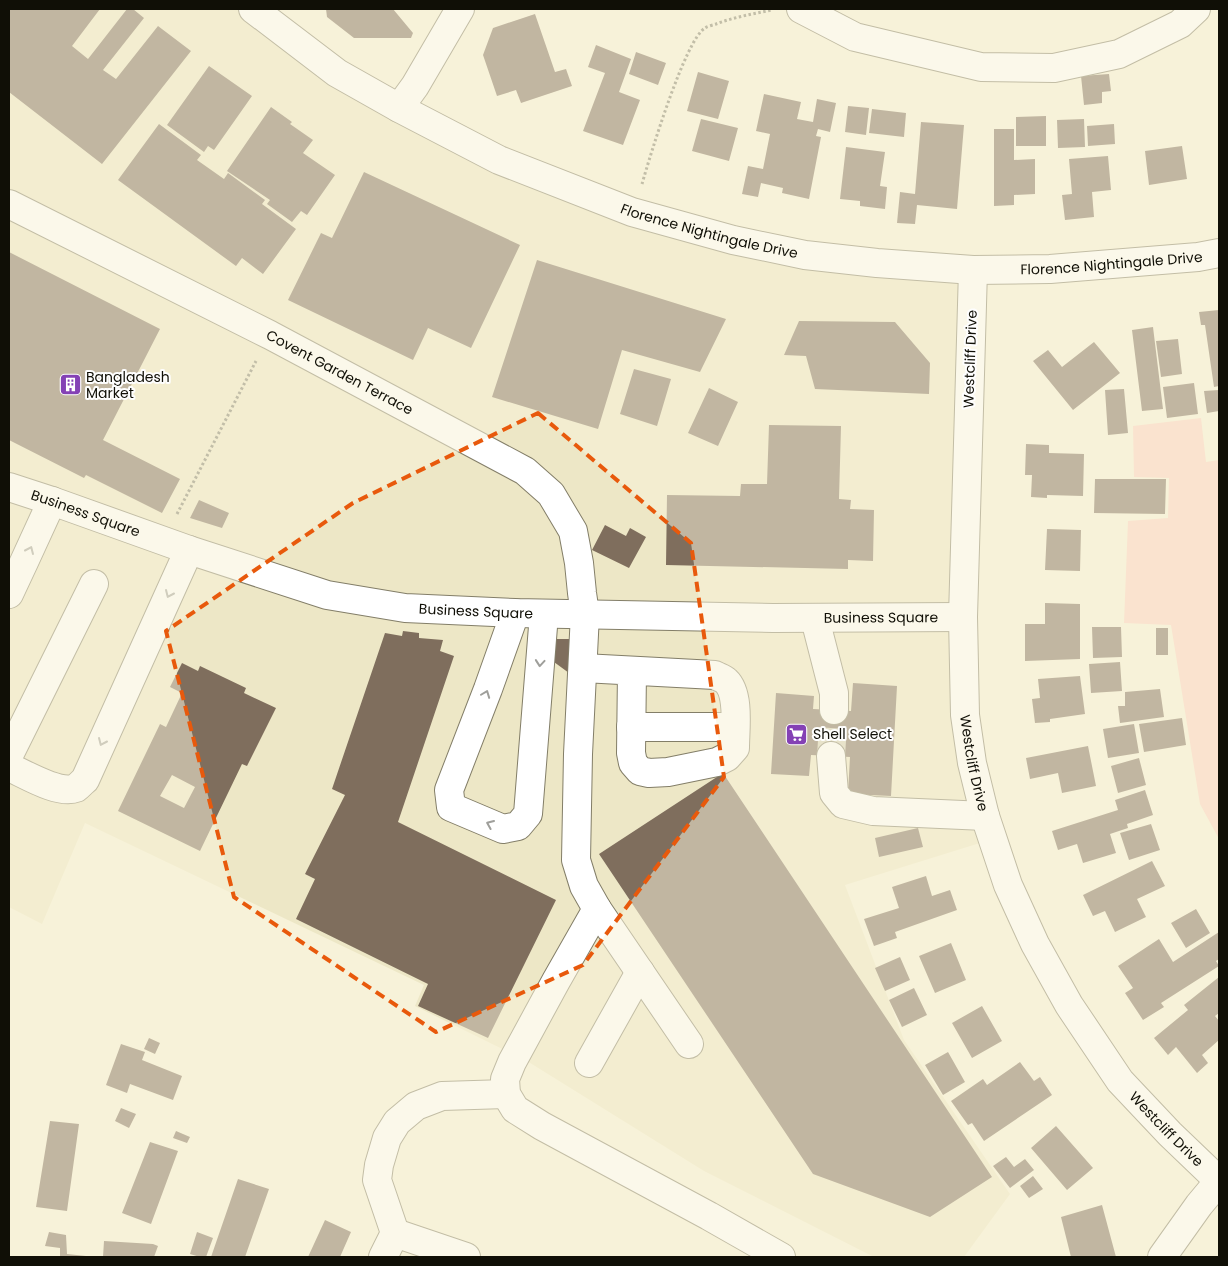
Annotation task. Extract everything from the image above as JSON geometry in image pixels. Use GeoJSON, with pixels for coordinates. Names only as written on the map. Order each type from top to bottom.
{"type":"FeatureCollection","features":[{"type":"Feature","properties":{"kind":"street","name":"Florence Nightingale Drive"},"geometry":{"type":"LineString","coordinates":[[253,9],[337,73],[498,160],[632,212],[733,240],[805,255],[877,264],[973,270],[1050,269],[1188,258],[1219,253]]}},
{"type":"Feature","properties":{"kind":"street"},"geometry":{"type":"LineString","coordinates":[[399,108],[415,86],[460,9]]}},
{"type":"Feature","properties":{"kind":"street"},"geometry":{"type":"LineString","coordinates":[[801,9],[856,37],[981,67],[1054,68],[1119,54],[1180,24],[1196,9]]}},
{"type":"Feature","properties":{"kind":"street","name":"Covent Garden Terrace"},"geometry":{"type":"LineString","coordinates":[[9,204],[270,335],[525,471],[551,494],[573,532],[585,614],[578,754],[576,860],[584,886],[597,909],[689,1044]]}},
{"type":"Feature","properties":{"kind":"street","name":"Westcliff Drive"},"geometry":{"type":"LineString","coordinates":[[973,270],[963,617],[966,715],[972,763],[985,816],[1008,884],[1035,944],[1069,1005],[1120,1081],[1170,1134],[1219,1181]]}},
{"type":"Feature","properties":{"kind":"street","name":"Business Square"},"geometry":{"type":"LineString","coordinates":[[9,487],[52,500],[189,550],[328,595],[405,608],[544,614],[815,619],[963,617]]}},
{"type":"Feature","properties":{"kind":"street"},"geometry":{"type":"LineString","coordinates":[[9,594],[52,500]]}},
{"type":"Feature","properties":{"kind":"street"},"geometry":{"type":"LineString","coordinates":[[9,766],[45,784],[62,789],[76,788],[84,780],[189,550]]}},
{"type":"Feature","properties":{"kind":"street"},"geometry":{"type":"LineString","coordinates":[[9,755],[94,584]]}},
{"type":"Feature","properties":{"kind":"street"},"geometry":{"type":"LineString","coordinates":[[515,613],[449,790],[451,807],[504,829],[518,826],[528,814],[544,614]]}},
{"type":"Feature","properties":{"kind":"street"},"geometry":{"type":"LineString","coordinates":[[815,619],[834,693],[834,710]]}},
{"type":"Feature","properties":{"kind":"street"},"geometry":{"type":"LineString","coordinates":[[583,668],[715,675],[725,680],[732,689],[735,705],[735,748],[727,757],[717,762],[668,772],[649,773],[640,771],[633,763],[631,753],[632,671]]}},
{"type":"Feature","properties":{"kind":"street"},"geometry":{"type":"LineString","coordinates":[[631,727],[735,727]]}},
{"type":"Feature","properties":{"kind":"street"},"geometry":{"type":"LineString","coordinates":[[831,756],[834,793],[843,804],[873,811],[985,816]]}},
{"type":"Feature","properties":{"kind":"street"},"geometry":{"type":"LineString","coordinates":[[597,909],[512,1062],[505,1079],[506,1094],[515,1109],[542,1126],[781,1257]]}},
{"type":"Feature","properties":{"kind":"street"},"geometry":{"type":"LineString","coordinates":[[589,1063],[640,972]]}},
{"type":"Feature","properties":{"kind":"street"},"geometry":{"type":"LineString","coordinates":[[466,1257],[389,1245],[377,1180],[379,1165],[387,1138],[397,1122],[416,1106],[442,1096],[506,1094]]}},
{"type":"Feature","properties":{"kind":"street"},"geometry":{"type":"LineString","coordinates":[[1162,1257],[1199,1205],[1219,1181]]}},
{"type":"Feature","properties":{"kind":"path"},"geometry":{"type":"LineString","coordinates":[[632,212],[664,114],[684,61],[696,37],[704,28],[727,20],[775,9]]}},
{"type":"Feature","properties":{"kind":"path"},"geometry":{"type":"LineString","coordinates":[[163,541],[248,375]]}},
{"type":"Feature","properties":{"kind":"highlighted area"},"geometry":{"type":"Polygon","coordinates":[[[538,413],[691,543],[724,777],[583,965],[436,1032],[234,897],[166,631],[353,503],[538,413]]]}},
{"type":"Feature","properties":{"kind":"shaded area"},"geometry":{"type":"Polygon","coordinates":[[[9,9],[255,9],[402,109],[734,239],[974,269],[965,618],[996,838],[845,885],[904,1040],[1010,1194],[964,1257],[874,1257],[704,1171],[527,1061],[415,1006],[424,985],[85,823],[42,924],[9,907],[9,9]]]}},
{"type":"Feature","properties":{"kind":"shaded area"},"geometry":{"type":"Polygon","coordinates":[[[1201,418],[1206,462],[1219,460],[1219,839],[1200,804],[1171,625],[1124,623],[1128,521],[1168,518],[1169,478],[1134,477],[1133,426],[1201,418]]]}},
{"type":"Feature","properties":{"kind":"building"},"geometry":{"type":"Polygon","coordinates":[[[9,9],[100,9],[72,46],[88,59],[127,9],[133,9],[144,18],[103,70],[116,79],[158,26],[191,51],[102,164],[9,92],[9,9]]]}},
{"type":"Feature","properties":{"kind":"building"},"geometry":{"type":"Polygon","coordinates":[[[326,9],[393,9],[413,33],[411,38],[354,38],[327,17],[326,9]]]}},
{"type":"Feature","properties":{"kind":"building"},"geometry":{"type":"Polygon","coordinates":[[[535,14],[555,72],[566,69],[572,86],[521,103],[516,90],[497,96],[483,55],[493,28],[535,14]]]}},
{"type":"Feature","properties":{"kind":"building"},"geometry":{"type":"Polygon","coordinates":[[[596,45],[631,59],[619,92],[640,100],[623,145],[583,131],[605,73],[588,67],[596,45]]]}},
{"type":"Feature","properties":{"kind":"building"},"geometry":{"type":"Polygon","coordinates":[[[636,52],[666,63],[658,85],[629,74],[636,52]]]}},
{"type":"Feature","properties":{"kind":"building"},"geometry":{"type":"Polygon","coordinates":[[[209,66],[252,96],[214,150],[208,146],[204,152],[167,125],[209,66]]]}},
{"type":"Feature","properties":{"kind":"building"},"geometry":{"type":"Polygon","coordinates":[[[698,72],[729,81],[718,119],[687,111],[698,72]]]}},
{"type":"Feature","properties":{"kind":"building"},"geometry":{"type":"Polygon","coordinates":[[[1109,74],[1111,91],[1102,92],[1102,103],[1084,105],[1081,76],[1109,74]]]}},
{"type":"Feature","properties":{"kind":"building"},"geometry":{"type":"Polygon","coordinates":[[[764,94],[801,102],[797,119],[813,122],[817,99],[836,103],[830,132],[818,129],[816,136],[821,137],[809,199],[782,193],[783,188],[761,183],[758,197],[742,194],[748,166],[763,169],[770,134],[756,131],[764,94]]]}},
{"type":"Feature","properties":{"kind":"building"},"geometry":{"type":"Polygon","coordinates":[[[848,106],[869,108],[866,135],[845,132],[848,106]]]}},
{"type":"Feature","properties":{"kind":"building"},"geometry":{"type":"Polygon","coordinates":[[[271,107],[292,122],[290,124],[313,140],[303,153],[335,175],[307,215],[301,211],[292,222],[267,204],[270,200],[227,171],[271,107]]]}},
{"type":"Feature","properties":{"kind":"building"},"geometry":{"type":"Polygon","coordinates":[[[872,109],[906,113],[904,137],[869,133],[872,109]]]}},
{"type":"Feature","properties":{"kind":"building"},"geometry":{"type":"Polygon","coordinates":[[[1046,116],[1046,146],[1016,146],[1016,117],[1046,116]]]}},
{"type":"Feature","properties":{"kind":"building"},"geometry":{"type":"Polygon","coordinates":[[[701,119],[738,128],[729,161],[692,151],[701,119]]]}},
{"type":"Feature","properties":{"kind":"building"},"geometry":{"type":"Polygon","coordinates":[[[1084,119],[1085,147],[1058,148],[1057,120],[1084,119]]]}},
{"type":"Feature","properties":{"kind":"building"},"geometry":{"type":"Polygon","coordinates":[[[921,122],[964,125],[957,209],[917,205],[915,224],[897,223],[900,192],[915,194],[921,122]]]}},
{"type":"Feature","properties":{"kind":"building"},"geometry":{"type":"Polygon","coordinates":[[[159,124],[201,155],[197,160],[224,179],[228,173],[265,200],[262,204],[296,229],[263,274],[242,258],[236,266],[118,180],[159,124]]]}},
{"type":"Feature","properties":{"kind":"building"},"geometry":{"type":"Polygon","coordinates":[[[1114,124],[1115,144],[1088,146],[1087,126],[1114,124]]]}},
{"type":"Feature","properties":{"kind":"building"},"geometry":{"type":"Polygon","coordinates":[[[994,129],[1014,129],[1014,160],[1035,159],[1035,194],[1014,195],[1014,205],[994,206],[994,129]]]}},
{"type":"Feature","properties":{"kind":"building"},"geometry":{"type":"Polygon","coordinates":[[[1182,146],[1187,179],[1149,185],[1145,151],[1182,146]]]}},
{"type":"Feature","properties":{"kind":"building"},"geometry":{"type":"Polygon","coordinates":[[[846,147],[885,152],[880,186],[887,187],[885,209],[860,206],[860,201],[840,199],[846,147]]]}},
{"type":"Feature","properties":{"kind":"building"},"geometry":{"type":"Polygon","coordinates":[[[1108,156],[1111,190],[1092,192],[1094,217],[1065,220],[1062,195],[1072,194],[1069,159],[1108,156]]]}},
{"type":"Feature","properties":{"kind":"building"},"geometry":{"type":"Polygon","coordinates":[[[364,172],[520,245],[471,348],[428,328],[413,360],[288,300],[321,233],[332,238],[364,172]]]}},
{"type":"Feature","properties":{"kind":"building","name":"Bangladesh Market"},"geometry":{"type":"Polygon","coordinates":[[[9,252],[160,329],[103,440],[180,479],[162,513],[86,475],[84,478],[9,440],[9,252]]]}},
{"type":"Feature","properties":{"kind":"building"},"geometry":{"type":"Polygon","coordinates":[[[537,260],[726,319],[700,372],[622,350],[598,429],[492,397],[537,260]]]}},
{"type":"Feature","properties":{"kind":"building"},"geometry":{"type":"Polygon","coordinates":[[[1219,310],[1219,386],[1214,387],[1205,325],[1201,325],[1199,312],[1219,310]]]}},
{"type":"Feature","properties":{"kind":"building"},"geometry":{"type":"Polygon","coordinates":[[[799,321],[895,322],[930,363],[929,394],[815,389],[806,356],[784,355],[799,321]]]}},
{"type":"Feature","properties":{"kind":"building"},"geometry":{"type":"Polygon","coordinates":[[[1153,327],[1163,409],[1142,411],[1132,330],[1153,327]]]}},
{"type":"Feature","properties":{"kind":"building"},"geometry":{"type":"Polygon","coordinates":[[[1178,339],[1182,374],[1161,377],[1156,341],[1178,339]]]}},
{"type":"Feature","properties":{"kind":"building"},"geometry":{"type":"Polygon","coordinates":[[[1094,342],[1120,373],[1073,410],[1033,361],[1048,350],[1062,367],[1094,342]]]}},
{"type":"Feature","properties":{"kind":"building"},"geometry":{"type":"Polygon","coordinates":[[[634,369],[671,379],[657,426],[620,414],[634,369]]]}},
{"type":"Feature","properties":{"kind":"building"},"geometry":{"type":"Polygon","coordinates":[[[1194,383],[1198,414],[1167,418],[1163,387],[1194,383]]]}},
{"type":"Feature","properties":{"kind":"building"},"geometry":{"type":"Polygon","coordinates":[[[709,388],[738,402],[718,446],[688,433],[709,388]]]}},
{"type":"Feature","properties":{"kind":"building"},"geometry":{"type":"Polygon","coordinates":[[[1124,389],[1128,433],[1108,435],[1105,390],[1124,389]]]}},
{"type":"Feature","properties":{"kind":"building"},"geometry":{"type":"Polygon","coordinates":[[[1219,390],[1219,411],[1207,413],[1204,391],[1219,390]]]}},
{"type":"Feature","properties":{"kind":"building"},"geometry":{"type":"Polygon","coordinates":[[[769,425],[841,426],[839,499],[851,500],[850,509],[874,510],[873,561],[848,560],[848,569],[666,565],[667,495],[740,496],[741,484],[767,484],[769,425]]]}},
{"type":"Feature","properties":{"kind":"building"},"geometry":{"type":"Polygon","coordinates":[[[1026,444],[1049,445],[1049,453],[1084,454],[1083,496],[1047,495],[1047,498],[1031,497],[1032,475],[1025,475],[1026,444]]]}},
{"type":"Feature","properties":{"kind":"building"},"geometry":{"type":"Polygon","coordinates":[[[1095,479],[1166,479],[1165,514],[1094,513],[1095,479]]]}},
{"type":"Feature","properties":{"kind":"building"},"geometry":{"type":"Polygon","coordinates":[[[199,500],[229,513],[222,528],[190,518],[199,500]]]}},
{"type":"Feature","properties":{"kind":"building"},"geometry":{"type":"Polygon","coordinates":[[[605,525],[626,536],[630,528],[646,537],[629,568],[592,550],[605,525]]]}},
{"type":"Feature","properties":{"kind":"building"},"geometry":{"type":"Polygon","coordinates":[[[1047,529],[1081,530],[1080,571],[1045,570],[1047,529]]]}},
{"type":"Feature","properties":{"kind":"building"},"geometry":{"type":"Polygon","coordinates":[[[1045,603],[1080,604],[1080,659],[1025,661],[1025,624],[1045,624],[1045,603]]]}},
{"type":"Feature","properties":{"kind":"building"},"geometry":{"type":"Polygon","coordinates":[[[1092,627],[1121,627],[1122,657],[1093,658],[1092,627]]]}},
{"type":"Feature","properties":{"kind":"building"},"geometry":{"type":"Polygon","coordinates":[[[1156,628],[1168,628],[1168,655],[1156,655],[1156,628]]]}},
{"type":"Feature","properties":{"kind":"building"},"geometry":{"type":"Polygon","coordinates":[[[403,631],[419,633],[419,638],[443,640],[440,651],[454,656],[398,822],[556,900],[488,1038],[418,1006],[428,984],[296,919],[315,879],[305,874],[345,795],[332,789],[385,633],[402,636],[403,631]]]}},
{"type":"Feature","properties":{"kind":"building"},"geometry":{"type":"Polygon","coordinates":[[[556,639],[570,639],[569,673],[554,662],[556,639]]]}},
{"type":"Feature","properties":{"kind":"building"},"geometry":{"type":"Polygon","coordinates":[[[1120,662],[1122,691],[1091,693],[1089,664],[1120,662]]]}},
{"type":"Feature","properties":{"kind":"building"},"geometry":{"type":"Polygon","coordinates":[[[182,663],[198,671],[200,666],[246,688],[244,693],[276,708],[247,766],[242,764],[200,851],[118,811],[160,724],[166,727],[182,693],[170,687],[182,663]],[[172,775],[160,796],[184,808],[195,787],[172,775]]]}},
{"type":"Feature","properties":{"kind":"building"},"geometry":{"type":"Polygon","coordinates":[[[1080,676],[1085,714],[1050,719],[1050,722],[1035,723],[1032,699],[1040,698],[1038,679],[1080,676]]]}},
{"type":"Feature","properties":{"kind":"building"},"geometry":{"type":"Polygon","coordinates":[[[853,683],[897,686],[891,796],[848,794],[850,757],[811,755],[809,776],[771,774],[776,693],[814,696],[813,709],[851,711],[853,683]]]}},
{"type":"Feature","properties":{"kind":"building"},"geometry":{"type":"Polygon","coordinates":[[[1160,689],[1164,717],[1120,723],[1118,706],[1125,706],[1125,692],[1160,689]]]}},
{"type":"Feature","properties":{"kind":"building"},"geometry":{"type":"Polygon","coordinates":[[[1182,718],[1186,745],[1144,752],[1139,724],[1182,718]]]}},
{"type":"Feature","properties":{"kind":"building"},"geometry":{"type":"Polygon","coordinates":[[[1134,724],[1139,753],[1108,758],[1103,729],[1134,724]]]}},
{"type":"Feature","properties":{"kind":"building"},"geometry":{"type":"Polygon","coordinates":[[[1088,746],[1096,786],[1062,793],[1058,773],[1030,779],[1026,758],[1088,746]]]}},
{"type":"Feature","properties":{"kind":"building"},"geometry":{"type":"Polygon","coordinates":[[[1139,758],[1146,785],[1118,793],[1111,766],[1139,758]]]}},
{"type":"Feature","properties":{"kind":"building"},"geometry":{"type":"Polygon","coordinates":[[[723,773],[992,1177],[930,1217],[813,1174],[599,854],[723,773]]]}},
{"type":"Feature","properties":{"kind":"building"},"geometry":{"type":"Polygon","coordinates":[[[1145,790],[1153,815],[1127,824],[1128,828],[1110,834],[1116,853],[1083,863],[1077,844],[1058,850],[1052,831],[1118,810],[1115,800],[1145,790]]]}},
{"type":"Feature","properties":{"kind":"building"},"geometry":{"type":"Polygon","coordinates":[[[1151,824],[1160,850],[1129,860],[1120,833],[1151,824]]]}},
{"type":"Feature","properties":{"kind":"building"},"geometry":{"type":"Polygon","coordinates":[[[918,828],[923,847],[879,857],[875,838],[918,828]]]}},
{"type":"Feature","properties":{"kind":"building"},"geometry":{"type":"Polygon","coordinates":[[[1152,861],[1165,886],[1137,899],[1146,917],[1115,932],[1105,911],[1093,916],[1083,895],[1152,861]]]}},
{"type":"Feature","properties":{"kind":"building"},"geometry":{"type":"Polygon","coordinates":[[[926,876],[932,896],[950,890],[957,910],[895,932],[897,938],[874,946],[864,919],[899,908],[892,887],[926,876]]]}},
{"type":"Feature","properties":{"kind":"building"},"geometry":{"type":"Polygon","coordinates":[[[1196,909],[1210,933],[1186,948],[1171,923],[1196,909]]]}},
{"type":"Feature","properties":{"kind":"building"},"geometry":{"type":"Polygon","coordinates":[[[1219,932],[1219,959],[1216,961],[1219,966],[1161,1003],[1164,1007],[1143,1020],[1125,993],[1133,988],[1118,966],[1159,939],[1173,962],[1219,932]]]}},
{"type":"Feature","properties":{"kind":"building"},"geometry":{"type":"Polygon","coordinates":[[[951,943],[966,980],[935,993],[919,956],[951,943]]]}},
{"type":"Feature","properties":{"kind":"building"},"geometry":{"type":"Polygon","coordinates":[[[900,957],[910,980],[885,991],[875,968],[900,957]]]}},
{"type":"Feature","properties":{"kind":"building"},"geometry":{"type":"Polygon","coordinates":[[[1219,977],[1219,1013],[1215,1016],[1219,1021],[1219,1040],[1202,1055],[1208,1063],[1197,1073],[1176,1047],[1168,1055],[1154,1038],[1188,1010],[1184,1005],[1219,977]]]}},
{"type":"Feature","properties":{"kind":"building"},"geometry":{"type":"Polygon","coordinates":[[[914,988],[927,1015],[902,1027],[889,1000],[914,988]]]}},
{"type":"Feature","properties":{"kind":"building"},"geometry":{"type":"Polygon","coordinates":[[[982,1006],[1002,1041],[972,1058],[952,1023],[982,1006]]]}},
{"type":"Feature","properties":{"kind":"building"},"geometry":{"type":"Polygon","coordinates":[[[149,1038],[160,1043],[155,1054],[144,1049],[149,1038]]]}},
{"type":"Feature","properties":{"kind":"building"},"geometry":{"type":"Polygon","coordinates":[[[121,1044],[145,1052],[142,1060],[182,1076],[173,1100],[130,1084],[127,1093],[106,1085],[121,1044]]]}},
{"type":"Feature","properties":{"kind":"building"},"geometry":{"type":"Polygon","coordinates":[[[948,1052],[965,1082],[943,1095],[925,1065],[948,1052]]]}},
{"type":"Feature","properties":{"kind":"building"},"geometry":{"type":"Polygon","coordinates":[[[1020,1062],[1034,1081],[1040,1077],[1052,1095],[984,1141],[972,1123],[968,1125],[951,1101],[983,1079],[987,1085],[1020,1062]]]}},
{"type":"Feature","properties":{"kind":"building"},"geometry":{"type":"Polygon","coordinates":[[[121,1108],[136,1114],[129,1128],[115,1121],[121,1108]]]}},
{"type":"Feature","properties":{"kind":"building"},"geometry":{"type":"Polygon","coordinates":[[[50,1121],[79,1124],[67,1211],[36,1207],[50,1121]]]}},
{"type":"Feature","properties":{"kind":"building"},"geometry":{"type":"Polygon","coordinates":[[[1056,1126],[1093,1168],[1067,1190],[1031,1148],[1056,1126]]]}},
{"type":"Feature","properties":{"kind":"building"},"geometry":{"type":"Polygon","coordinates":[[[176,1131],[190,1137],[187,1143],[173,1138],[176,1131]]]}},
{"type":"Feature","properties":{"kind":"building"},"geometry":{"type":"Polygon","coordinates":[[[150,1142],[178,1151],[151,1224],[122,1213],[150,1142]]]}},
{"type":"Feature","properties":{"kind":"building"},"geometry":{"type":"Polygon","coordinates":[[[1006,1157],[1014,1167],[1025,1159],[1034,1170],[1010,1188],[993,1166],[1006,1157]]]}},
{"type":"Feature","properties":{"kind":"building"},"geometry":{"type":"Polygon","coordinates":[[[1033,1176],[1043,1189],[1029,1198],[1020,1186],[1033,1176]]]}},
{"type":"Feature","properties":{"kind":"building"},"geometry":{"type":"Polygon","coordinates":[[[238,1179],[269,1189],[245,1257],[211,1257],[238,1179]]]}},
{"type":"Feature","properties":{"kind":"building"},"geometry":{"type":"Polygon","coordinates":[[[1102,1205],[1116,1257],[1071,1257],[1061,1217],[1102,1205]]]}},
{"type":"Feature","properties":{"kind":"building"},"geometry":{"type":"Polygon","coordinates":[[[325,1220],[351,1232],[340,1257],[308,1257],[325,1220]]]}},
{"type":"Feature","properties":{"kind":"building"},"geometry":{"type":"Polygon","coordinates":[[[49,1232],[66,1235],[67,1254],[86,1257],[60,1257],[60,1248],[45,1246],[49,1232]]]}},
{"type":"Feature","properties":{"kind":"building"},"geometry":{"type":"Polygon","coordinates":[[[197,1232],[213,1238],[206,1257],[190,1254],[197,1232]]]}},
{"type":"Feature","properties":{"kind":"building"},"geometry":{"type":"Polygon","coordinates":[[[104,1241],[153,1244],[158,1246],[154,1257],[103,1257],[104,1241]]]}},
{"type":"Feature","properties":{"kind":"tunnel"},"geometry":{"type":"LineString","coordinates":[[831,756],[834,710]]}},
{"type":"Feature","properties":{"kind":"place","name":"Bangladesh Market"},"geometry":{"type":"Point","coordinates":[70,385]}},
{"type":"Feature","properties":{"kind":"place","name":"Shell Select"},"geometry":{"type":"Point","coordinates":[797,734]}}]}
